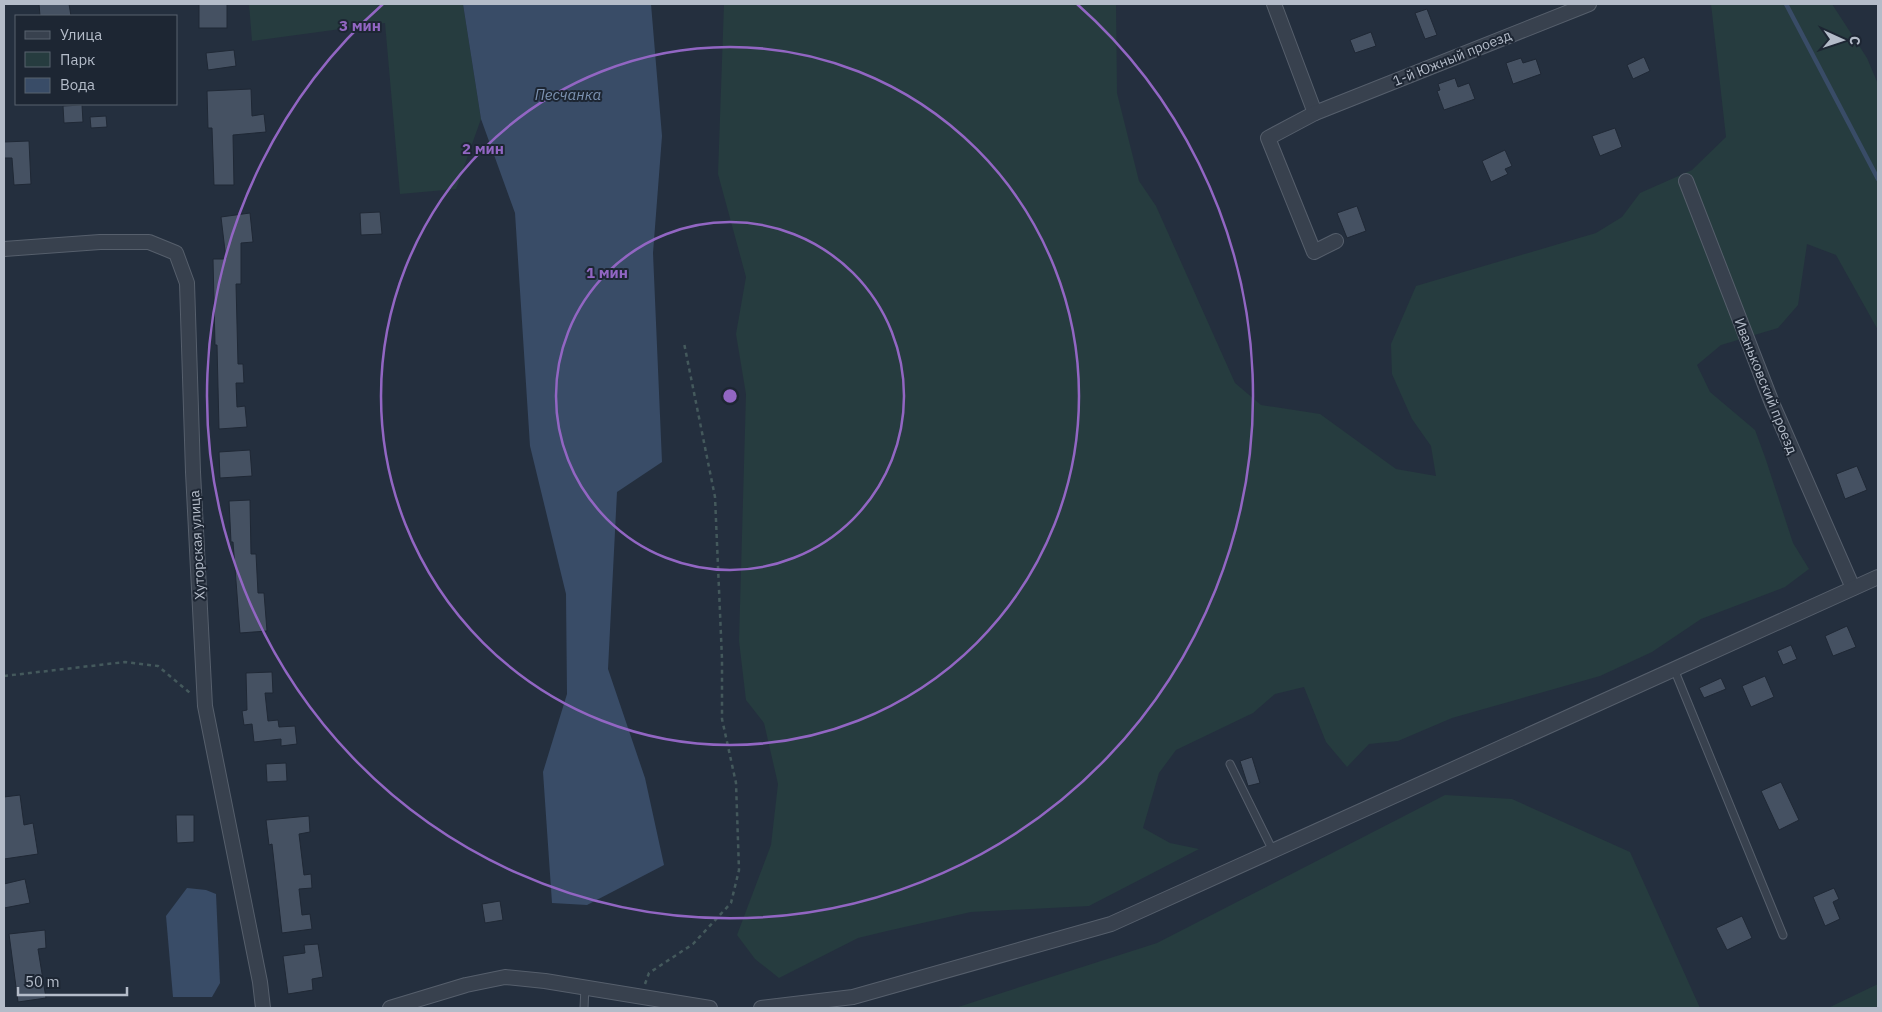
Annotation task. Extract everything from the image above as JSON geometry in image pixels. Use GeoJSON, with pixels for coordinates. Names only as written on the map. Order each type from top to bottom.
{"type":"FeatureCollection","features":[{"type":"Feature","properties":{"kind":"street"},"geometry":{"type":"LineString","coordinates":[[1274,4],[1315,113]]}},
{"type":"Feature","properties":{"kind":"street","name":"1-й Южный проезд"},"geometry":{"type":"LineString","coordinates":[[1336,241],[1314,252],[1268,138],[1315,113],[1588,4]]}},
{"type":"Feature","properties":{"kind":"street","name":"Иваньковский проезд"},"geometry":{"type":"LineString","coordinates":[[1686,181],[1772,403],[1853,588]]}},
{"type":"Feature","properties":{"kind":"street","name":"Хуторская улица"},"geometry":{"type":"LineString","coordinates":[[4,250],[100,242],[149,242],[176,253],[187,283],[193,472],[205,706],[260,982],[263,1008]]}},
{"type":"Feature","properties":{"kind":"street"},"geometry":{"type":"LineString","coordinates":[[761,1008],[853,997],[1111,924],[1878,577]]}},
{"type":"Feature","properties":{"kind":"street"},"geometry":{"type":"LineString","coordinates":[[390,1008],[466,985],[505,977],[585,987],[710,1008]]}},
{"type":"Feature","properties":{"kind":"lane"},"geometry":{"type":"LineString","coordinates":[[1674,669],[1783,935]]}},
{"type":"Feature","properties":{"kind":"lane"},"geometry":{"type":"LineString","coordinates":[[1230,764],[1273,851]]}},
{"type":"Feature","properties":{"kind":"lane"},"geometry":{"type":"LineString","coordinates":[[584,1008],[585,987]]}},
{"type":"Feature","properties":{"kind":"path"},"geometry":{"type":"LineString","coordinates":[[640,997],[649,973],[692,944],[731,904],[739,870],[736,783],[722,719],[722,659],[714,497],[684,343]]}},
{"type":"Feature","properties":{"kind":"path"},"geometry":{"type":"LineString","coordinates":[[4,676],[125,662],[158,666],[205,706]]}},
{"type":"Feature","properties":{"kind":"green space"},"geometry":{"type":"Polygon","coordinates":[[[249,4],[463,4],[481,119],[456,189],[400,194],[385,23],[252,41],[249,4]]]}},
{"type":"Feature","properties":{"kind":"green space"},"geometry":{"type":"Polygon","coordinates":[[[724,4],[1116,4],[1117,93],[1139,181],[1156,206],[1235,383],[1261,405],[1320,414],[1396,469],[1436,476],[1431,446],[1412,419],[1392,374],[1391,344],[1416,286],[1596,233],[1622,217],[1640,193],[1692,170],[1726,137],[1711,4],[1832,4],[1867,58],[1878,84],[1878,330],[1836,255],[1807,244],[1798,305],[1778,328],[1721,345],[1697,365],[1710,392],[1755,430],[1793,543],[1809,569],[1785,587],[1701,619],[1652,652],[1600,676],[1452,718],[1398,741],[1369,744],[1347,767],[1326,742],[1304,687],[1275,694],[1253,713],[1176,750],[1159,773],[1143,828],[1170,843],[1199,849],[1089,906],[971,912],[887,931],[858,938],[779,978],[755,959],[737,935],[771,845],[778,784],[764,723],[746,700],[739,641],[746,394],[736,334],[746,277],[718,174],[724,4]]]}},
{"type":"Feature","properties":{"kind":"green space"},"geometry":{"type":"Polygon","coordinates":[[[1445,795],[1512,799],[1630,852],[1700,1008],[955,1008],[1157,943],[1445,795]]]}},
{"type":"Feature","properties":{"kind":"green space"},"geometry":{"type":"Polygon","coordinates":[[[1878,984],[1878,1008],[1828,1008],[1878,984]]]}},
{"type":"Feature","properties":{"kind":"water","name":"Песчанка"},"geometry":{"type":"Polygon","coordinates":[[[463,4],[651,4],[662,136],[653,253],[662,462],[617,492],[608,669],[645,778],[664,865],[587,905],[552,903],[543,772],[567,694],[566,594],[530,446],[515,213],[481,119],[463,4]]]}},
{"type":"Feature","properties":{"kind":"water"},"geometry":{"type":"Polygon","coordinates":[[[187,888],[206,890],[216,894],[220,983],[212,997],[173,997],[166,916],[187,888]]]}},
{"type":"Feature","properties":{"kind":"building"},"geometry":{"type":"Polygon","coordinates":[[[39,4],[69,4],[71,15],[40,15],[39,4]]]}},
{"type":"Feature","properties":{"kind":"building"},"geometry":{"type":"Polygon","coordinates":[[[199,4],[227,4],[227,28],[199,28],[199,4]]]}},
{"type":"Feature","properties":{"kind":"building"},"geometry":{"type":"Polygon","coordinates":[[[1427,9],[1437,35],[1425,39],[1415,13],[1427,9]]]}},
{"type":"Feature","properties":{"kind":"building"},"geometry":{"type":"Polygon","coordinates":[[[1371,32],[1376,46],[1355,53],[1350,40],[1371,32]]]}},
{"type":"Feature","properties":{"kind":"building"},"geometry":{"type":"Polygon","coordinates":[[[234,50],[236,66],[208,70],[206,53],[234,50]]]}},
{"type":"Feature","properties":{"kind":"building"},"geometry":{"type":"Polygon","coordinates":[[[1644,57],[1650,71],[1633,79],[1627,65],[1644,57]]]}},
{"type":"Feature","properties":{"kind":"building"},"geometry":{"type":"Polygon","coordinates":[[[1521,58],[1523,63],[1536,59],[1541,74],[1513,84],[1506,63],[1521,58]]]}},
{"type":"Feature","properties":{"kind":"building"},"geometry":{"type":"Polygon","coordinates":[[[1455,78],[1458,87],[1469,83],[1475,99],[1444,110],[1437,91],[1440,90],[1438,84],[1455,78]]]}},
{"type":"Feature","properties":{"kind":"building"},"geometry":{"type":"Polygon","coordinates":[[[251,89],[252,116],[264,114],[266,132],[233,135],[234,185],[214,185],[212,128],[208,128],[207,91],[251,89]]]}},
{"type":"Feature","properties":{"kind":"building"},"geometry":{"type":"Polygon","coordinates":[[[82,105],[83,122],[64,123],[63,106],[82,105]]]}},
{"type":"Feature","properties":{"kind":"building"},"geometry":{"type":"Polygon","coordinates":[[[106,116],[107,127],[91,128],[90,117],[106,116]]]}},
{"type":"Feature","properties":{"kind":"building"},"geometry":{"type":"Polygon","coordinates":[[[1615,128],[1622,147],[1600,156],[1592,136],[1615,128]]]}},
{"type":"Feature","properties":{"kind":"building"},"geometry":{"type":"Polygon","coordinates":[[[29,141],[31,184],[14,185],[12,158],[4,158],[4,142],[29,141]]]}},
{"type":"Feature","properties":{"kind":"building"},"geometry":{"type":"Polygon","coordinates":[[[1505,150],[1512,166],[1505,169],[1508,174],[1491,182],[1482,161],[1505,150]]]}},
{"type":"Feature","properties":{"kind":"building"},"geometry":{"type":"Polygon","coordinates":[[[1357,206],[1366,231],[1347,238],[1337,213],[1357,206]]]}},
{"type":"Feature","properties":{"kind":"building"},"geometry":{"type":"Polygon","coordinates":[[[380,212],[382,234],[361,235],[360,213],[380,212]]]}},
{"type":"Feature","properties":{"kind":"building"},"geometry":{"type":"Polygon","coordinates":[[[250,213],[253,242],[241,243],[241,284],[236,284],[238,364],[243,364],[244,383],[236,383],[237,407],[245,406],[247,427],[219,429],[213,259],[226,259],[221,217],[250,213]]]}},
{"type":"Feature","properties":{"kind":"building"},"geometry":{"type":"Polygon","coordinates":[[[250,450],[252,476],[220,478],[219,452],[250,450]]]}},
{"type":"Feature","properties":{"kind":"building"},"geometry":{"type":"Polygon","coordinates":[[[1857,466],[1867,490],[1845,499],[1836,474],[1857,466]]]}},
{"type":"Feature","properties":{"kind":"building"},"geometry":{"type":"Polygon","coordinates":[[[250,500],[251,554],[256,554],[258,593],[264,593],[267,631],[240,633],[229,501],[250,500]]]}},
{"type":"Feature","properties":{"kind":"building"},"geometry":{"type":"Polygon","coordinates":[[[1847,626],[1856,647],[1833,656],[1825,636],[1847,626]]]}},
{"type":"Feature","properties":{"kind":"building"},"geometry":{"type":"Polygon","coordinates":[[[1791,645],[1797,659],[1783,665],[1777,651],[1791,645]]]}},
{"type":"Feature","properties":{"kind":"building"},"geometry":{"type":"Polygon","coordinates":[[[272,672],[273,693],[265,693],[268,721],[278,720],[279,727],[295,726],[297,744],[281,746],[281,739],[254,742],[252,724],[244,725],[242,711],[247,710],[246,673],[272,672]]]}},
{"type":"Feature","properties":{"kind":"building"},"geometry":{"type":"Polygon","coordinates":[[[1765,676],[1774,697],[1751,707],[1742,686],[1765,676]]]}},
{"type":"Feature","properties":{"kind":"building"},"geometry":{"type":"Polygon","coordinates":[[[1721,678],[1726,689],[1704,698],[1699,688],[1721,678]]]}},
{"type":"Feature","properties":{"kind":"building"},"geometry":{"type":"Polygon","coordinates":[[[1252,757],[1260,783],[1248,786],[1240,761],[1252,757]]]}},
{"type":"Feature","properties":{"kind":"building"},"geometry":{"type":"Polygon","coordinates":[[[286,763],[287,781],[267,782],[266,764],[286,763]]]}},
{"type":"Feature","properties":{"kind":"building"},"geometry":{"type":"Polygon","coordinates":[[[1781,782],[1799,820],[1779,830],[1761,791],[1781,782]]]}},
{"type":"Feature","properties":{"kind":"building"},"geometry":{"type":"Polygon","coordinates":[[[20,795],[24,825],[33,823],[38,854],[4,859],[4,797],[20,795]]]}},
{"type":"Feature","properties":{"kind":"building"},"geometry":{"type":"Polygon","coordinates":[[[176,815],[194,815],[194,842],[177,843],[176,815]]]}},
{"type":"Feature","properties":{"kind":"building"},"geometry":{"type":"Polygon","coordinates":[[[309,816],[310,832],[299,834],[304,875],[311,874],[312,888],[299,889],[302,915],[310,914],[312,929],[282,933],[272,844],[269,845],[266,820],[309,816]]]}},
{"type":"Feature","properties":{"kind":"building"},"geometry":{"type":"Polygon","coordinates":[[[25,879],[30,903],[4,908],[4,884],[25,879]]]}},
{"type":"Feature","properties":{"kind":"building"},"geometry":{"type":"Polygon","coordinates":[[[1834,888],[1839,899],[1833,902],[1840,919],[1825,926],[1813,897],[1834,888]]]}},
{"type":"Feature","properties":{"kind":"building"},"geometry":{"type":"Polygon","coordinates":[[[500,901],[503,920],[485,923],[482,904],[500,901]]]}},
{"type":"Feature","properties":{"kind":"building"},"geometry":{"type":"Polygon","coordinates":[[[1742,916],[1752,938],[1727,950],[1716,928],[1742,916]]]}},
{"type":"Feature","properties":{"kind":"building"},"geometry":{"type":"Polygon","coordinates":[[[45,930],[46,948],[38,949],[46,998],[18,1002],[9,934],[45,930]]]}},
{"type":"Feature","properties":{"kind":"building"},"geometry":{"type":"Polygon","coordinates":[[[318,944],[323,977],[312,979],[313,990],[288,994],[283,956],[305,953],[304,945],[318,944]]]}},
{"type":"Feature","properties":{"kind":"waterway"},"geometry":{"type":"LineString","coordinates":[[1786,4],[1878,179]]}}]}
